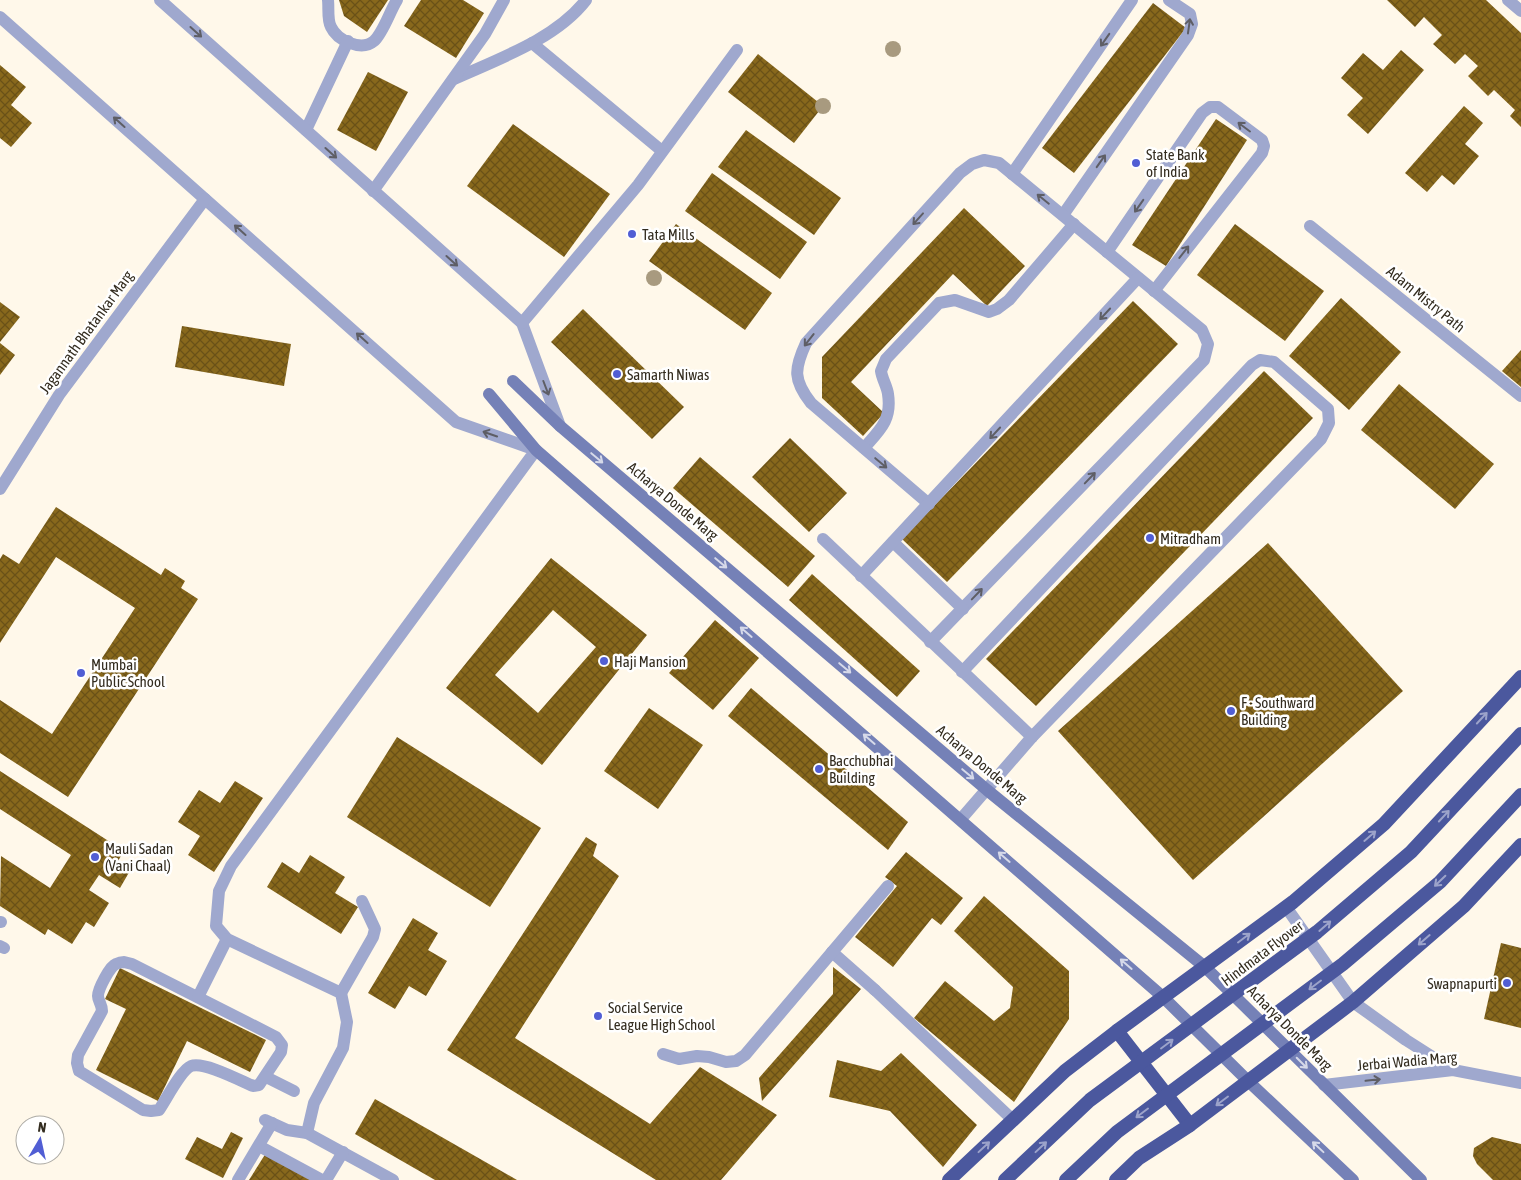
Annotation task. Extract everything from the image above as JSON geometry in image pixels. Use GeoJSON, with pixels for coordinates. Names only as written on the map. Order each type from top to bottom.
{"type":"FeatureCollection","features":[{"type":"Feature","properties":{"kind":"highway"},"geometry":{"type":"LineString","coordinates":[[949,1180],[1065,1071],[1117,1030],[1286,906],[1384,824],[1521,677]]}},
{"type":"Feature","properties":{"kind":"highway","name":"Hindmata Flyover"},"geometry":{"type":"LineString","coordinates":[[1005,1180],[1090,1100],[1317,932],[1411,852],[1521,734]]}},
{"type":"Feature","properties":{"kind":"highway"},"geometry":{"type":"LineString","coordinates":[[1066,1180],[1117,1132],[1343,964],[1440,882],[1521,795]]}},
{"type":"Feature","properties":{"kind":"highway"},"geometry":{"type":"LineString","coordinates":[[1116,1180],[1139,1158],[1190,1125],[1352,1002],[1464,906],[1521,845]]}},
{"type":"Feature","properties":{"kind":"highway"},"geometry":{"type":"LineString","coordinates":[[1117,1030],[1190,1125]]}},
{"type":"Feature","properties":{"kind":"main road","name":"Acharya Donde Marg"},"geometry":{"type":"LineString","coordinates":[[513,381],[560,426],[986,790],[1205,967],[1421,1180]]}},
{"type":"Feature","properties":{"kind":"main road"},"geometry":{"type":"LineString","coordinates":[[489,394],[536,450],[1163,997],[1248,1081],[1353,1180]]}},
{"type":"Feature","properties":{"kind":"street"},"geometry":{"type":"LineString","coordinates":[[160,0],[522,324],[560,426]]}},
{"type":"Feature","properties":{"kind":"street"},"geometry":{"type":"LineString","coordinates":[[328,0],[329,25],[337,36],[364,46],[374,41],[397,0]]}},
{"type":"Feature","properties":{"kind":"street"},"geometry":{"type":"LineString","coordinates":[[373,191],[485,34],[504,0]]}},
{"type":"Feature","properties":{"kind":"street"},"geometry":{"type":"LineString","coordinates":[[452,80],[532,43],[575,14],[586,0]]}},
{"type":"Feature","properties":{"kind":"street"},"geometry":{"type":"LineString","coordinates":[[1012,174],[1132,0]]}},
{"type":"Feature","properties":{"kind":"street"},"geometry":{"type":"LineString","coordinates":[[1063,215],[1188,35],[1192,24],[1190,14],[1169,0]]}},
{"type":"Feature","properties":{"kind":"street"},"geometry":{"type":"LineString","coordinates":[[1508,0],[1521,11]]}},
{"type":"Feature","properties":{"kind":"street"},"geometry":{"type":"LineString","coordinates":[[0,17],[456,422],[536,450],[231,866],[219,891],[216,926],[227,939],[341,993]]}},
{"type":"Feature","properties":{"kind":"street"},"geometry":{"type":"LineString","coordinates":[[306,130],[348,41]]}},
{"type":"Feature","properties":{"kind":"street"},"geometry":{"type":"LineString","coordinates":[[532,43],[662,151]]}},
{"type":"Feature","properties":{"kind":"street"},"geometry":{"type":"LineString","coordinates":[[522,324],[638,185],[737,50]]}},
{"type":"Feature","properties":{"kind":"street"},"geometry":{"type":"LineString","coordinates":[[1107,252],[1202,112],[1210,107],[1218,107],[1262,140],[1264,146],[1262,153],[1154,291]]}},
{"type":"Feature","properties":{"kind":"street"},"geometry":{"type":"LineString","coordinates":[[929,504],[811,403],[800,389],[796,376],[800,356],[806,343],[960,172],[972,164],[984,160],[998,163],[1074,224],[1202,330],[1208,344],[1204,360],[930,642]]}},
{"type":"Feature","properties":{"kind":"street","name":"Jagannath Bhatankar Marg"},"geometry":{"type":"LineString","coordinates":[[0,489],[58,395],[205,199]]}},
{"type":"Feature","properties":{"kind":"street"},"geometry":{"type":"LineString","coordinates":[[864,448],[885,423],[888,410],[888,393],[881,371],[886,359],[939,303],[955,300],[989,312],[997,309],[1009,300],[1074,224]]}},
{"type":"Feature","properties":{"kind":"street","name":"Adam Mistry Path"},"geometry":{"type":"LineString","coordinates":[[1310,226],[1521,396]]}},
{"type":"Feature","properties":{"kind":"street"},"geometry":{"type":"LineString","coordinates":[[861,576],[1138,278]]}},
{"type":"Feature","properties":{"kind":"street"},"geometry":{"type":"LineString","coordinates":[[961,819],[1032,737],[1321,439],[1329,423],[1328,410],[1274,362],[1260,360],[1252,365],[962,672]]}},
{"type":"Feature","properties":{"kind":"street"},"geometry":{"type":"LineString","coordinates":[[823,539],[1032,737]]}},
{"type":"Feature","properties":{"kind":"street"},"geometry":{"type":"LineString","coordinates":[[893,542],[963,609]]}},
{"type":"Feature","properties":{"kind":"street"},"geometry":{"type":"LineString","coordinates":[[663,1054],[679,1059],[697,1056],[726,1062],[736,1061],[745,1055],[888,886]]}},
{"type":"Feature","properties":{"kind":"street"},"geometry":{"type":"LineString","coordinates":[[307,1132],[304,1097],[342,1048],[347,1022],[341,993],[374,936],[375,928],[362,901]]}},
{"type":"Feature","properties":{"kind":"street"},"geometry":{"type":"LineString","coordinates":[[1286,906],[1352,1002],[1453,1070]]}},
{"type":"Feature","properties":{"kind":"street"},"geometry":{"type":"LineString","coordinates":[[198,997],[227,939]]}},
{"type":"Feature","properties":{"kind":"street"},"geometry":{"type":"LineString","coordinates":[[832,952],[1013,1120]]}},
{"type":"Feature","properties":{"kind":"street"},"geometry":{"type":"LineString","coordinates":[[124,962],[132,964],[276,1038],[282,1045],[281,1052],[266,1077],[259,1085],[253,1086],[202,1065],[191,1066],[185,1071],[160,1110],[151,1111],[143,1110],[79,1071],[77,1063],[78,1055],[102,1011],[102,1004],[98,998],[99,992],[111,968],[116,964],[124,962]]}},
{"type":"Feature","properties":{"kind":"street","name":"Jerbai Wadia Marg"},"geometry":{"type":"LineString","coordinates":[[1324,1085],[1453,1070],[1521,1084]]}},
{"type":"Feature","properties":{"kind":"street"},"geometry":{"type":"LineString","coordinates":[[266,1077],[304,1097]]}},
{"type":"Feature","properties":{"kind":"street"},"geometry":{"type":"LineString","coordinates":[[238,1180],[258,1146],[269,1121],[287,1130],[307,1132],[393,1180]]}},
{"type":"Feature","properties":{"kind":"street"},"geometry":{"type":"LineString","coordinates":[[258,1146],[322,1180]]}},
{"type":"Feature","properties":{"kind":"street"},"geometry":{"type":"LineString","coordinates":[[326,1180],[343,1152]]}},
{"type":"Feature","properties":{"kind":"building"},"geometry":{"type":"Polygon","coordinates":[[[339,0],[388,0],[367,32],[344,16],[339,0]]]}},
{"type":"Feature","properties":{"kind":"building"},"geometry":{"type":"Polygon","coordinates":[[[421,0],[463,0],[484,13],[456,58],[404,26],[421,0]]]}},
{"type":"Feature","properties":{"kind":"building"},"geometry":{"type":"Polygon","coordinates":[[[1387,0],[1486,0],[1521,33],[1521,127],[1510,116],[1515,110],[1494,90],[1488,96],[1468,76],[1478,66],[1465,54],[1455,64],[1433,44],[1442,35],[1424,17],[1415,27],[1387,0]]]}},
{"type":"Feature","properties":{"kind":"building"},"geometry":{"type":"Polygon","coordinates":[[[1153,3],[1186,28],[1074,173],[1042,148],[1153,3]]]}},
{"type":"Feature","properties":{"kind":"building"},"geometry":{"type":"Polygon","coordinates":[[[1401,50],[1424,70],[1368,134],[1347,115],[1363,98],[1341,78],[1363,53],[1383,70],[1401,50]]]}},
{"type":"Feature","properties":{"kind":"building"},"geometry":{"type":"Polygon","coordinates":[[[758,54],[823,106],[794,143],[728,92],[758,54]]]}},
{"type":"Feature","properties":{"kind":"building"},"geometry":{"type":"Polygon","coordinates":[[[0,65],[26,87],[11,105],[32,123],[11,147],[0,138],[0,65]]]}},
{"type":"Feature","properties":{"kind":"building"},"geometry":{"type":"Polygon","coordinates":[[[368,72],[408,92],[376,151],[337,130],[368,72]]]}},
{"type":"Feature","properties":{"kind":"building"},"geometry":{"type":"Polygon","coordinates":[[[1464,106],[1483,123],[1465,144],[1479,156],[1454,185],[1442,175],[1427,192],[1405,173],[1464,106]]]}},
{"type":"Feature","properties":{"kind":"building"},"geometry":{"type":"Polygon","coordinates":[[[1216,119],[1247,140],[1166,266],[1132,245],[1216,119]]]}},
{"type":"Feature","properties":{"kind":"building"},"geometry":{"type":"Polygon","coordinates":[[[513,124],[610,194],[564,257],[467,186],[513,124]]]}},
{"type":"Feature","properties":{"kind":"building"},"geometry":{"type":"Polygon","coordinates":[[[746,130],[841,198],[814,235],[718,167],[746,130]]]}},
{"type":"Feature","properties":{"kind":"building"},"geometry":{"type":"Polygon","coordinates":[[[712,173],[807,242],[780,279],[685,211],[712,173]]]}},
{"type":"Feature","properties":{"kind":"building"},"geometry":{"type":"Polygon","coordinates":[[[964,208],[1025,266],[987,306],[953,274],[851,382],[884,413],[863,436],[822,398],[822,357],[964,208]]]}},
{"type":"Feature","properties":{"kind":"building"},"geometry":{"type":"Polygon","coordinates":[[[676,224],[772,293],[745,330],[649,261],[676,224]]]}},
{"type":"Feature","properties":{"kind":"building"},"geometry":{"type":"Polygon","coordinates":[[[1235,224],[1324,291],[1285,341],[1197,275],[1235,224]]]}},
{"type":"Feature","properties":{"kind":"building"},"geometry":{"type":"Polygon","coordinates":[[[1341,298],[1401,352],[1349,410],[1289,356],[1341,298]]]}},
{"type":"Feature","properties":{"kind":"building"},"geometry":{"type":"Polygon","coordinates":[[[1133,301],[1178,344],[947,582],[902,539],[1133,301]]]}},
{"type":"Feature","properties":{"kind":"building"},"geometry":{"type":"Polygon","coordinates":[[[0,302],[20,317],[0,342],[0,302]]]}},
{"type":"Feature","properties":{"kind":"building","name":"Samarth Niwas"},"geometry":{"type":"Polygon","coordinates":[[[583,309],[684,407],[652,439],[551,342],[583,309]]]}},
{"type":"Feature","properties":{"kind":"building"},"geometry":{"type":"Polygon","coordinates":[[[182,326],[291,344],[284,386],[175,367],[182,326]]]}},
{"type":"Feature","properties":{"kind":"building"},"geometry":{"type":"Polygon","coordinates":[[[0,343],[15,355],[0,375],[0,343]]]}},
{"type":"Feature","properties":{"kind":"building"},"geometry":{"type":"Polygon","coordinates":[[[1521,350],[1521,387],[1502,371],[1521,350]]]}},
{"type":"Feature","properties":{"kind":"building","name":"Mitradham"},"geometry":{"type":"Polygon","coordinates":[[[1264,371],[1313,418],[1036,706],[986,659],[1264,371]]]}},
{"type":"Feature","properties":{"kind":"building"},"geometry":{"type":"Polygon","coordinates":[[[1399,384],[1494,464],[1455,509],[1361,430],[1399,384]]]}},
{"type":"Feature","properties":{"kind":"building"},"geometry":{"type":"Polygon","coordinates":[[[790,438],[847,493],[809,532],[752,477],[790,438]]]}},
{"type":"Feature","properties":{"kind":"building"},"geometry":{"type":"Polygon","coordinates":[[[700,457],[815,556],[788,587],[673,488],[700,457]]]}},
{"type":"Feature","properties":{"kind":"building"},"geometry":{"type":"Polygon","coordinates":[[[56,507],[161,575],[165,568],[185,581],[181,588],[198,599],[68,797],[0,753],[0,700],[52,734],[135,608],[56,557],[0,643],[0,559],[3,554],[19,564],[56,507]]]}},
{"type":"Feature","properties":{"kind":"building","name":"F - Southward Building"},"geometry":{"type":"Polygon","coordinates":[[[1268,543],[1403,691],[1193,880],[1058,731],[1268,543]]]}},
{"type":"Feature","properties":{"kind":"building","name":"Haji Mansion"},"geometry":{"type":"Polygon","coordinates":[[[551,558],[647,635],[542,765],[446,688],[551,558]],[[553,610],[495,675],[538,713],[596,647],[553,610]]]}},
{"type":"Feature","properties":{"kind":"building"},"geometry":{"type":"Polygon","coordinates":[[[812,574],[920,671],[897,697],[789,600],[812,574]]]}},
{"type":"Feature","properties":{"kind":"building"},"geometry":{"type":"Polygon","coordinates":[[[715,620],[759,658],[713,710],[669,673],[715,620]]]}},
{"type":"Feature","properties":{"kind":"building","name":"Bacchubhai Building"},"geometry":{"type":"Polygon","coordinates":[[[751,688],[908,822],[888,850],[728,716],[751,688]]]}},
{"type":"Feature","properties":{"kind":"building"},"geometry":{"type":"Polygon","coordinates":[[[649,708],[703,745],[658,809],[604,771],[649,708]]]}},
{"type":"Feature","properties":{"kind":"building"},"geometry":{"type":"Polygon","coordinates":[[[397,737],[541,828],[490,907],[347,817],[397,737]]]}},
{"type":"Feature","properties":{"kind":"building","name":"Mauli Sadan (Vani Chaal)"},"geometry":{"type":"Polygon","coordinates":[[[0,771],[124,851],[118,861],[131,869],[120,888],[99,875],[89,890],[109,903],[94,927],[86,922],[72,944],[48,929],[45,935],[0,906],[1,856],[50,888],[71,855],[0,809],[0,771]]]}},
{"type":"Feature","properties":{"kind":"building"},"geometry":{"type":"Polygon","coordinates":[[[235,781],[263,798],[214,872],[188,855],[200,836],[178,822],[199,790],[220,803],[235,781]]]}},
{"type":"Feature","properties":{"kind":"building"},"geometry":{"type":"Polygon","coordinates":[[[586,837],[597,844],[593,856],[619,876],[515,1038],[650,1124],[700,1067],[777,1115],[721,1180],[656,1180],[447,1050],[586,837]]]}},
{"type":"Feature","properties":{"kind":"building"},"geometry":{"type":"Polygon","coordinates":[[[906,852],[963,898],[941,925],[932,918],[893,967],[855,937],[897,886],[885,877],[906,852]]]}},
{"type":"Feature","properties":{"kind":"building"},"geometry":{"type":"Polygon","coordinates":[[[310,855],[345,877],[335,893],[358,907],[341,934],[267,887],[282,862],[299,873],[310,855]]]}},
{"type":"Feature","properties":{"kind":"building"},"geometry":{"type":"Polygon","coordinates":[[[984,896],[1069,971],[1069,1019],[1014,1102],[914,1018],[945,981],[994,1021],[1010,1008],[1013,987],[954,931],[984,896]]]}},
{"type":"Feature","properties":{"kind":"building"},"geometry":{"type":"Polygon","coordinates":[[[413,918],[438,933],[428,950],[447,961],[426,996],[409,986],[395,1009],[368,993],[413,918]]]}},
{"type":"Feature","properties":{"kind":"building","name":"Swapnapurti"},"geometry":{"type":"Polygon","coordinates":[[[1501,943],[1521,948],[1521,1028],[1484,1019],[1501,943]]]}},
{"type":"Feature","properties":{"kind":"building"},"geometry":{"type":"Polygon","coordinates":[[[833,967],[861,989],[762,1101],[759,1078],[833,994],[833,967]]]}},
{"type":"Feature","properties":{"kind":"building"},"geometry":{"type":"Polygon","coordinates":[[[120,968],[266,1040],[250,1072],[187,1041],[158,1101],[96,1070],[126,1009],[105,999],[120,968]]]}},
{"type":"Feature","properties":{"kind":"building"},"geometry":{"type":"Polygon","coordinates":[[[901,1053],[977,1125],[943,1167],[890,1111],[829,1097],[837,1060],[881,1071],[901,1053]]]}},
{"type":"Feature","properties":{"kind":"building"},"geometry":{"type":"Polygon","coordinates":[[[375,1099],[517,1180],[435,1180],[355,1134],[375,1099]]]}},
{"type":"Feature","properties":{"kind":"building"},"geometry":{"type":"Polygon","coordinates":[[[231,1132],[243,1138],[223,1178],[185,1159],[197,1137],[222,1149],[231,1132]]]}},
{"type":"Feature","properties":{"kind":"building"},"geometry":{"type":"Polygon","coordinates":[[[1492,1137],[1521,1144],[1521,1180],[1493,1180],[1477,1164],[1473,1156],[1474,1148],[1492,1137]]]}},
{"type":"Feature","properties":{"kind":"building"},"geometry":{"type":"Polygon","coordinates":[[[266,1153],[316,1180],[249,1180],[266,1153]]]}},
{"type":"Feature","properties":{"kind":"place","name":"State Bank of India"},"geometry":{"type":"Point","coordinates":[1136,163]}},
{"type":"Feature","properties":{"kind":"place","name":"Tata Mills"},"geometry":{"type":"Point","coordinates":[632,234]}},
{"type":"Feature","properties":{"kind":"place","name":"Samarth Niwas"},"geometry":{"type":"Point","coordinates":[617,374]}},
{"type":"Feature","properties":{"kind":"place","name":"Mitradham"},"geometry":{"type":"Point","coordinates":[1150,538]}},
{"type":"Feature","properties":{"kind":"place","name":"Haji Mansion"},"geometry":{"type":"Point","coordinates":[604,661]}},
{"type":"Feature","properties":{"kind":"place","name":"Mumbai Public School"},"geometry":{"type":"Point","coordinates":[81,673]}},
{"type":"Feature","properties":{"kind":"place","name":"F - Southward Building"},"geometry":{"type":"Point","coordinates":[1231,711]}},
{"type":"Feature","properties":{"kind":"place","name":"Bacchubhai Building"},"geometry":{"type":"Point","coordinates":[819,769]}},
{"type":"Feature","properties":{"kind":"place","name":"Mauli Sadan (Vani Chaal)"},"geometry":{"type":"Point","coordinates":[95,857]}},
{"type":"Feature","properties":{"kind":"place","name":"Swapnapurti"},"geometry":{"type":"Point","coordinates":[1507,983]}},
{"type":"Feature","properties":{"kind":"place","name":"Social Service League High School"},"geometry":{"type":"Point","coordinates":[598,1016]}}]}
